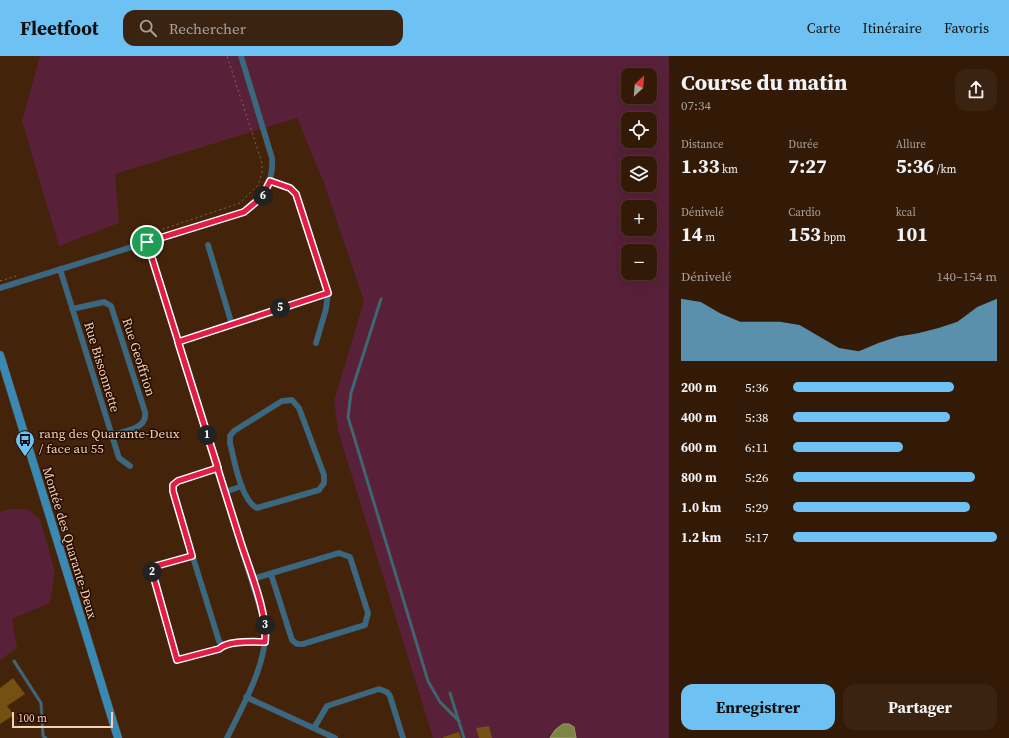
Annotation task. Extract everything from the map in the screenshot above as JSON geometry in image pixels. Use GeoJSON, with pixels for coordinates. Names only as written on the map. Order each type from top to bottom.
{"type":"FeatureCollection","features":[{"type":"Feature","properties":{"kind":"main road","name":"Montée des Quarante-Deux"},"geometry":{"type":"LineString","coordinates":[[0,356],[118,738]]}},
{"type":"Feature","properties":{"kind":"street"},"geometry":{"type":"LineString","coordinates":[[0,288],[244,212],[262,197],[270,181],[273,167],[272,153],[241,56]]}},
{"type":"Feature","properties":{"kind":"street"},"geometry":{"type":"LineString","coordinates":[[270,181],[290,188],[296,194],[328,293],[326,309],[316,343]]}},
{"type":"Feature","properties":{"kind":"street"},"geometry":{"type":"LineString","coordinates":[[147,242],[264,619],[265,642],[262,660],[227,738]]}},
{"type":"Feature","properties":{"kind":"street"},"geometry":{"type":"LineString","coordinates":[[208,245],[232,325]]}},
{"type":"Feature","properties":{"kind":"street","name":"Rue Bissonnette"},"geometry":{"type":"LineString","coordinates":[[60,269],[119,458],[130,466]]}},
{"type":"Feature","properties":{"kind":"street"},"geometry":{"type":"LineString","coordinates":[[178,342],[328,293]]}},
{"type":"Feature","properties":{"kind":"street","name":"Rue Geoffrion"},"geometry":{"type":"LineString","coordinates":[[72,309],[104,302],[111,306],[145,412],[146,418],[141,425],[112,434]]}},
{"type":"Feature","properties":{"kind":"street"},"geometry":{"type":"LineString","coordinates":[[292,400],[299,408],[324,474],[324,483],[319,490],[257,508],[250,504],[242,486],[230,443],[230,436],[234,431],[282,401],[292,400]]}},
{"type":"Feature","properties":{"kind":"street"},"geometry":{"type":"LineString","coordinates":[[218,468],[178,481],[172,486],[192,556],[219,641],[222,645]]}},
{"type":"Feature","properties":{"kind":"street"},"geometry":{"type":"LineString","coordinates":[[225,492],[242,486]]}},
{"type":"Feature","properties":{"kind":"street"},"geometry":{"type":"LineString","coordinates":[[252,579],[339,553],[345,554],[350,557],[368,613],[365,625],[303,644],[297,644],[292,640],[271,574]]}},
{"type":"Feature","properties":{"kind":"street"},"geometry":{"type":"LineString","coordinates":[[192,556],[156,566],[152,571],[177,660],[219,649],[222,645],[242,641],[265,642]]}},
{"type":"Feature","properties":{"kind":"street"},"geometry":{"type":"LineString","coordinates":[[314,728],[327,706],[380,689],[387,692],[390,696],[403,738]]}},
{"type":"Feature","properties":{"kind":"street"},"geometry":{"type":"LineString","coordinates":[[246,697],[335,738]]}},
{"type":"Feature","properties":{"kind":"lane"},"geometry":{"type":"LineString","coordinates":[[381,299],[351,394],[348,417],[428,681],[440,702],[459,721]]}},
{"type":"Feature","properties":{"kind":"lane"},"geometry":{"type":"LineString","coordinates":[[14,661],[41,703],[43,736],[46,738]]}},
{"type":"Feature","properties":{"kind":"lane"},"geometry":{"type":"LineString","coordinates":[[450,693],[464,738]]}},
{"type":"Feature","properties":{"kind":"path"},"geometry":{"type":"LineString","coordinates":[[134,239],[236,206],[251,193],[260,180],[263,168],[262,163],[227,56]]}},
{"type":"Feature","properties":{"kind":"path"},"geometry":{"type":"LineString","coordinates":[[0,281],[19,275]]}},
{"type":"Feature","properties":{"kind":"shaded area"},"geometry":{"type":"Polygon","coordinates":[[[40,56],[669,56],[669,738],[433,738],[338,431],[334,401],[364,301],[324,183],[297,118],[115,174],[119,223],[59,246],[22,121],[40,56]]]}},
{"type":"Feature","properties":{"kind":"shaded area"},"geometry":{"type":"Polygon","coordinates":[[[10,509],[27,509],[40,519],[55,572],[50,603],[12,619],[17,648],[0,660],[0,512],[10,509]]]}},
{"type":"Feature","properties":{"kind":"shaded area"},"geometry":{"type":"Polygon","coordinates":[[[563,724],[569,724],[574,727],[576,738],[550,738],[555,730],[563,724]]]}},
{"type":"Feature","properties":{"kind":"building"},"geometry":{"type":"Polygon","coordinates":[[[13,678],[25,694],[7,706],[14,715],[0,724],[0,688],[13,678]]]}},
{"type":"Feature","properties":{"kind":"building"},"geometry":{"type":"Polygon","coordinates":[[[489,726],[492,738],[479,738],[476,728],[489,726]]]}},
{"type":"Feature","properties":{"kind":"building"},"geometry":{"type":"Polygon","coordinates":[[[459,732],[461,738],[443,738],[443,737],[459,732]]]}},
{"type":"Feature","properties":{"kind":"place","name":"rang des Quarante-Deux / face au 55"},"geometry":{"type":"Point","coordinates":[25,457]}},
{"type":"Feature","properties":{"kind":"route"},"geometry":{"type":"LineString","coordinates":[[147,242],[178,342],[218,468],[175,482],[173,485],[172,488],[192,556],[156,566],[152,571],[177,660],[219,649],[222,645],[230,645],[242,641],[265,642],[266,634],[264,619],[252,579],[218,468],[205,426],[178,342],[328,293],[294,190],[270,181],[267,190],[262,197],[252,207],[244,212],[147,242]]}}]}
